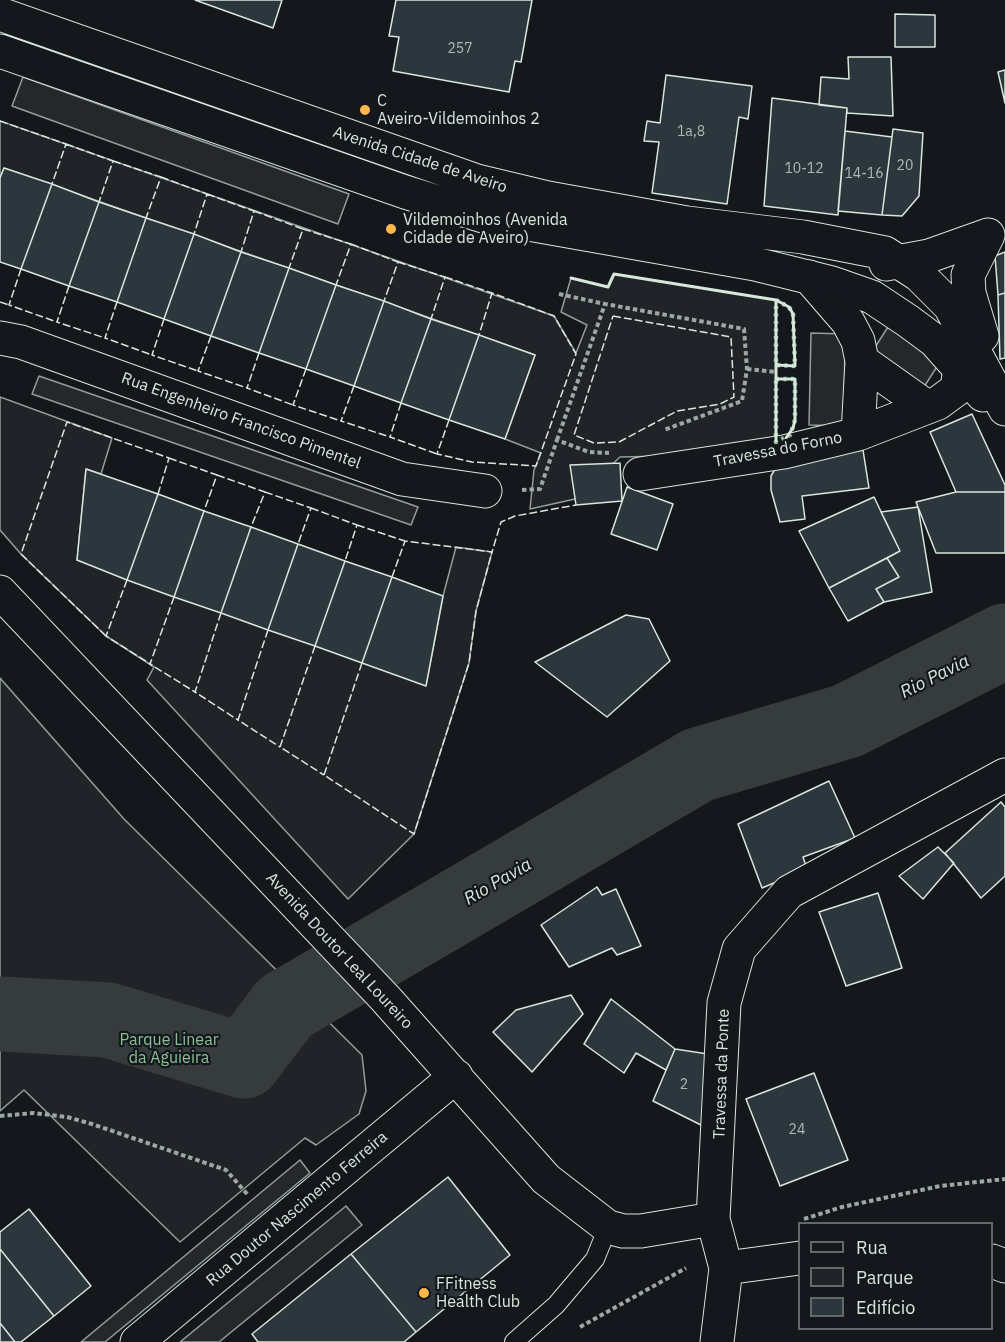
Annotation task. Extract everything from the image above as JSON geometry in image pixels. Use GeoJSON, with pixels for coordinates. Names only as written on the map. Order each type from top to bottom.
{"type":"FeatureCollection","features":[{"type":"Feature","properties":{"kind":"street","name":"Avenida Cidade de Aveiro"},"geometry":{"type":"LineString","coordinates":[[5,16],[477,182],[548,198],[687,223],[849,244],[885,253],[903,263],[950,306],[1005,409]]}},
{"type":"Feature","properties":{"kind":"street","name":"Avenida Cidade de Aveiro"},"geometry":{"type":"LineString","coordinates":[[2,52],[405,192],[483,216],[755,264],[809,277],[872,297],[935,341],[1005,422]]}},
{"type":"Feature","properties":{"kind":"street","name":"Avenida Cidade de Aveiro"},"geometry":{"type":"LineString","coordinates":[[755,264],[903,263],[988,236],[968,276],[969,293],[975,319],[1005,396]]}},
{"type":"Feature","properties":{"kind":"street"},"geometry":{"type":"LineString","coordinates":[[809,277],[848,322],[858,340],[862,361],[858,434]]}},
{"type":"Feature","properties":{"kind":"street","name":"Rua Engenheiro Francisco Pimentel"},"geometry":{"type":"LineString","coordinates":[[0,338],[21,342],[402,479],[485,491]]}},
{"type":"Feature","properties":{"kind":"street"},"geometry":{"type":"LineString","coordinates":[[862,361],[927,407]]}},
{"type":"Feature","properties":{"kind":"street","name":"Travessa do Forno"},"geometry":{"type":"LineString","coordinates":[[628,464],[784,452],[858,434],[927,407],[957,389],[960,368]]}},
{"type":"Feature","properties":{"kind":"street","name":"Avenida Doutor Leal Loureiro"},"geometry":{"type":"LineString","coordinates":[[0,592],[385,998],[546,1179],[608,1227],[641,1232],[713,1220]]}},
{"type":"Feature","properties":{"kind":"street","name":"Travessa da Ponte"},"geometry":{"type":"LineString","coordinates":[[726,1268],[713,1220],[724,1003],[740,949],[789,892],[1005,775]]}},
{"type":"Feature","properties":{"kind":"street","name":"Rua Doutor Nascimento Ferreira"},"geometry":{"type":"LineString","coordinates":[[137,1342],[456,1077]]}},
{"type":"Feature","properties":{"kind":"street"},"geometry":{"type":"LineString","coordinates":[[717,1342],[726,1268],[798,1258]]}},
{"type":"Feature","properties":{"kind":"lane"},"geometry":{"type":"LineString","coordinates":[[514,1342],[556,1305],[595,1259],[608,1227]]}},
{"type":"Feature","properties":{"kind":"path"},"geometry":{"type":"LineString","coordinates":[[559,294],[744,329],[747,369],[742,401],[728,408],[690,419],[657,435]]}},
{"type":"Feature","properties":{"kind":"path"},"geometry":{"type":"LineString","coordinates":[[485,491],[540,489],[605,304]]}},
{"type":"Feature","properties":{"kind":"path"},"geometry":{"type":"LineString","coordinates":[[747,369],[776,372]]}},
{"type":"Feature","properties":{"kind":"path"},"geometry":{"type":"LineString","coordinates":[[557,440],[628,464]]}},
{"type":"Feature","properties":{"kind":"path"},"geometry":{"type":"LineString","coordinates":[[0,1116],[34,1113],[67,1117],[92,1124],[226,1170],[248,1195]]}},
{"type":"Feature","properties":{"kind":"green space"},"geometry":{"type":"Polygon","coordinates":[[[0,121],[554,316],[576,353],[587,325],[561,312],[571,278],[608,287],[614,274],[776,300],[776,442],[667,456],[620,457],[575,499],[530,509],[534,470],[541,453],[505,439],[535,355],[4,168],[0,178],[0,121]]]}},
{"type":"Feature","properties":{"kind":"green space"},"geometry":{"type":"Polygon","coordinates":[[[0,397],[112,438],[101,474],[86,469],[77,560],[426,685],[443,596],[456,547],[492,552],[476,611],[469,663],[414,834],[348,899],[147,680],[154,667],[106,636],[21,554],[0,530],[0,397]]]}},
{"type":"Feature","properties":{"kind":"green space","name":"Parque Linear da Aguieira"},"geometry":{"type":"Polygon","coordinates":[[[0,678],[124,819],[362,1055],[366,1091],[359,1114],[316,1145],[305,1138],[180,1242],[24,1090],[0,1111],[0,678]]]}},
{"type":"Feature","properties":{"kind":"shaded area"},"geometry":{"type":"Polygon","coordinates":[[[23,77],[349,194],[338,224],[12,106],[23,77]]]}},
{"type":"Feature","properties":{"kind":"shaded area"},"geometry":{"type":"Polygon","coordinates":[[[888,327],[940,362],[922,390],[870,355],[888,327]]]}},
{"type":"Feature","properties":{"kind":"shaded area"},"geometry":{"type":"Polygon","coordinates":[[[811,333],[845,334],[844,426],[809,425],[811,333]]]}},
{"type":"Feature","properties":{"kind":"shaded area"},"geometry":{"type":"Polygon","coordinates":[[[39,376],[418,507],[411,525],[32,394],[39,376]]]}},
{"type":"Feature","properties":{"kind":"shaded area"},"geometry":{"type":"Polygon","coordinates":[[[300,1160],[310,1173],[105,1342],[81,1342],[300,1160]]]}},
{"type":"Feature","properties":{"kind":"shaded area"},"geometry":{"type":"Polygon","coordinates":[[[346,1206],[362,1225],[219,1342],[180,1342],[346,1206]]]}},
{"type":"Feature","properties":{"kind":"building"},"geometry":{"type":"Polygon","coordinates":[[[195,0],[282,0],[273,28],[195,0]]]}},
{"type":"Feature","properties":{"kind":"building"},"geometry":{"type":"Polygon","coordinates":[[[396,0],[532,0],[521,62],[515,61],[509,92],[393,71],[399,37],[389,36],[396,0]]]}},
{"type":"Feature","properties":{"kind":"building"},"geometry":{"type":"Polygon","coordinates":[[[895,14],[935,15],[935,47],[895,47],[895,14]]]}},
{"type":"Feature","properties":{"kind":"building"},"geometry":{"type":"Polygon","coordinates":[[[848,57],[891,57],[893,116],[847,113],[847,108],[819,105],[821,77],[849,79],[848,57]]]}},
{"type":"Feature","properties":{"kind":"building"},"geometry":{"type":"Polygon","coordinates":[[[1005,70],[1005,103],[998,72],[1005,70]]]}},
{"type":"Feature","properties":{"kind":"building"},"geometry":{"type":"Polygon","coordinates":[[[666,75],[752,86],[748,119],[739,117],[727,204],[652,193],[659,142],[644,141],[647,121],[660,123],[666,75]]]}},
{"type":"Feature","properties":{"kind":"building"},"geometry":{"type":"Polygon","coordinates":[[[772,98],[847,108],[838,215],[764,206],[772,98]]]}},
{"type":"Feature","properties":{"kind":"building"},"geometry":{"type":"Polygon","coordinates":[[[893,129],[923,133],[919,196],[902,216],[882,215],[893,129]]]}},
{"type":"Feature","properties":{"kind":"building"},"geometry":{"type":"Polygon","coordinates":[[[845,131],[892,137],[882,215],[838,211],[845,131]]]}},
{"type":"Feature","properties":{"kind":"building"},"geometry":{"type":"Polygon","coordinates":[[[4,168],[52,184],[21,269],[0,262],[0,178],[4,168]]]}},
{"type":"Feature","properties":{"kind":"building"},"geometry":{"type":"Polygon","coordinates":[[[52,184],[99,202],[69,286],[21,269],[52,184]]]}},
{"type":"Feature","properties":{"kind":"building"},"geometry":{"type":"Polygon","coordinates":[[[99,202],[146,218],[117,302],[69,286],[99,202]]]}},
{"type":"Feature","properties":{"kind":"building"},"geometry":{"type":"Polygon","coordinates":[[[146,218],[194,234],[164,319],[117,302],[146,218]]]}},
{"type":"Feature","properties":{"kind":"building"},"geometry":{"type":"Polygon","coordinates":[[[194,234],[241,252],[211,336],[164,319],[194,234]]]}},
{"type":"Feature","properties":{"kind":"building"},"geometry":{"type":"Polygon","coordinates":[[[241,252],[289,268],[259,353],[211,336],[241,252]]]}},
{"type":"Feature","properties":{"kind":"building"},"geometry":{"type":"Polygon","coordinates":[[[1005,252],[1005,293],[998,295],[995,256],[1005,252]]]}},
{"type":"Feature","properties":{"kind":"building"},"geometry":{"type":"Polygon","coordinates":[[[289,268],[336,285],[306,369],[259,353],[289,268]]]}},
{"type":"Feature","properties":{"kind":"building"},"geometry":{"type":"Polygon","coordinates":[[[336,285],[384,301],[354,386],[306,369],[336,285]]]}},
{"type":"Feature","properties":{"kind":"building"},"geometry":{"type":"Polygon","coordinates":[[[1005,293],[1005,358],[1000,359],[998,295],[1005,293]]]}},
{"type":"Feature","properties":{"kind":"building"},"geometry":{"type":"Polygon","coordinates":[[[384,301],[431,319],[401,403],[354,386],[384,301]]]}},
{"type":"Feature","properties":{"kind":"building"},"geometry":{"type":"Polygon","coordinates":[[[431,319],[479,335],[449,420],[401,403],[431,319]]]}},
{"type":"Feature","properties":{"kind":"building"},"geometry":{"type":"Polygon","coordinates":[[[479,335],[535,355],[505,439],[449,420],[479,335]]]}},
{"type":"Feature","properties":{"kind":"building"},"geometry":{"type":"Polygon","coordinates":[[[972,414],[1005,485],[1005,492],[956,492],[930,432],[972,414]]]}},
{"type":"Feature","properties":{"kind":"building"},"geometry":{"type":"Polygon","coordinates":[[[863,450],[869,488],[802,496],[805,519],[780,522],[771,490],[771,476],[778,464],[863,450]]]}},
{"type":"Feature","properties":{"kind":"building"},"geometry":{"type":"Polygon","coordinates":[[[620,463],[622,501],[576,505],[570,465],[620,463]]]}},
{"type":"Feature","properties":{"kind":"building"},"geometry":{"type":"Polygon","coordinates":[[[86,469],[158,494],[127,580],[77,560],[86,469]]]}},
{"type":"Feature","properties":{"kind":"building"},"geometry":{"type":"Polygon","coordinates":[[[627,487],[673,504],[657,550],[611,534],[627,487]]]}},
{"type":"Feature","properties":{"kind":"building"},"geometry":{"type":"Polygon","coordinates":[[[956,492],[1005,492],[1005,553],[936,553],[916,502],[956,492]]]}},
{"type":"Feature","properties":{"kind":"building"},"geometry":{"type":"Polygon","coordinates":[[[158,494],[204,511],[174,597],[127,580],[158,494]]]}},
{"type":"Feature","properties":{"kind":"building"},"geometry":{"type":"Polygon","coordinates":[[[874,497],[900,551],[829,588],[799,531],[874,497]]]}},
{"type":"Feature","properties":{"kind":"building"},"geometry":{"type":"Polygon","coordinates":[[[918,507],[932,592],[884,602],[876,589],[899,577],[887,558],[900,551],[881,512],[918,507]]]}},
{"type":"Feature","properties":{"kind":"building"},"geometry":{"type":"Polygon","coordinates":[[[204,511],[251,527],[221,613],[174,597],[204,511]]]}},
{"type":"Feature","properties":{"kind":"building"},"geometry":{"type":"Polygon","coordinates":[[[251,527],[298,544],[268,630],[221,613],[251,527]]]}},
{"type":"Feature","properties":{"kind":"building"},"geometry":{"type":"Polygon","coordinates":[[[298,544],[345,561],[315,646],[268,630],[298,544]]]}},
{"type":"Feature","properties":{"kind":"building"},"geometry":{"type":"Polygon","coordinates":[[[887,558],[899,577],[876,589],[884,602],[848,621],[829,588],[887,558]]]}},
{"type":"Feature","properties":{"kind":"building"},"geometry":{"type":"Polygon","coordinates":[[[345,561],[392,577],[362,663],[315,646],[345,561]]]}},
{"type":"Feature","properties":{"kind":"building"},"geometry":{"type":"Polygon","coordinates":[[[392,577],[443,596],[426,686],[362,663],[392,577]]]}},
{"type":"Feature","properties":{"kind":"building"},"geometry":{"type":"Polygon","coordinates":[[[626,615],[649,619],[670,661],[607,717],[535,662],[626,615]]]}},
{"type":"Feature","properties":{"kind":"building"},"geometry":{"type":"Polygon","coordinates":[[[829,781],[855,838],[803,857],[807,869],[762,888],[738,824],[829,781]]]}},
{"type":"Feature","properties":{"kind":"building"},"geometry":{"type":"Polygon","coordinates":[[[1001,802],[1005,807],[1005,876],[981,898],[945,853],[1001,802]]]}},
{"type":"Feature","properties":{"kind":"building"},"geometry":{"type":"Polygon","coordinates":[[[938,847],[954,863],[923,899],[899,876],[938,847]]]}},
{"type":"Feature","properties":{"kind":"building"},"geometry":{"type":"Polygon","coordinates":[[[597,887],[602,895],[616,889],[641,946],[617,955],[612,948],[569,967],[541,925],[597,887]]]}},
{"type":"Feature","properties":{"kind":"building"},"geometry":{"type":"Polygon","coordinates":[[[878,893],[902,968],[846,986],[819,912],[878,893]]]}},
{"type":"Feature","properties":{"kind":"building"},"geometry":{"type":"Polygon","coordinates":[[[571,995],[583,1014],[532,1072],[493,1032],[516,1010],[571,995]]]}},
{"type":"Feature","properties":{"kind":"building"},"geometry":{"type":"Polygon","coordinates":[[[611,999],[675,1049],[666,1070],[636,1053],[624,1073],[584,1044],[611,999]]]}},
{"type":"Feature","properties":{"kind":"building"},"geometry":{"type":"Polygon","coordinates":[[[675,1049],[708,1054],[707,1128],[653,1101],[675,1049]]]}},
{"type":"Feature","properties":{"kind":"building"},"geometry":{"type":"Polygon","coordinates":[[[814,1073],[848,1160],[780,1186],[746,1099],[814,1073]]]}},
{"type":"Feature","properties":{"kind":"building","name":"FFitness Health Club"},"geometry":{"type":"Polygon","coordinates":[[[448,1177],[510,1255],[416,1332],[351,1254],[448,1177]]]}},
{"type":"Feature","properties":{"kind":"building"},"geometry":{"type":"Polygon","coordinates":[[[29,1209],[91,1286],[54,1316],[0,1249],[0,1232],[29,1209]]]}},
{"type":"Feature","properties":{"kind":"building"},"geometry":{"type":"Polygon","coordinates":[[[0,1249],[54,1316],[21,1342],[15,1342],[0,1323],[0,1249]]]}},
{"type":"Feature","properties":{"kind":"building"},"geometry":{"type":"Polygon","coordinates":[[[351,1254],[416,1332],[404,1342],[258,1342],[252,1334],[351,1254]]]}},
{"type":"Feature","properties":{"kind":"building"},"geometry":{"type":"Polygon","coordinates":[[[0,1323],[15,1342],[0,1342],[0,1323]]]}},
{"type":"Feature","properties":{"kind":"waterway","name":"Rio Pavia"},"geometry":{"type":"LineString","coordinates":[[0,1014],[108,1020],[244,1061],[285,1007],[698,765],[847,721],[1005,641]]}},
{"type":"Feature","properties":{"kind":"hedge"},"geometry":{"type":"LineString","coordinates":[[776,300],[789,307],[793,314],[795,366],[776,365],[776,300]]}},
{"type":"Feature","properties":{"kind":"hedge"},"geometry":{"type":"LineString","coordinates":[[776,379],[795,379],[795,420],[790,435],[776,442],[776,379]]}},
{"type":"Feature","properties":{"kind":"fence"},"geometry":{"type":"LineString","coordinates":[[0,121],[66,144],[52,184]]}},
{"type":"Feature","properties":{"kind":"fence"},"geometry":{"type":"LineString","coordinates":[[66,144],[113,161],[99,202]]}},
{"type":"Feature","properties":{"kind":"fence"},"geometry":{"type":"LineString","coordinates":[[113,161],[161,177],[146,218]]}},
{"type":"Feature","properties":{"kind":"fence"},"geometry":{"type":"LineString","coordinates":[[161,177],[207,194],[194,234]]}},
{"type":"Feature","properties":{"kind":"fence"},"geometry":{"type":"LineString","coordinates":[[207,194],[254,211],[241,252]]}},
{"type":"Feature","properties":{"kind":"fence"},"geometry":{"type":"LineString","coordinates":[[254,211],[303,229],[289,268]]}},
{"type":"Feature","properties":{"kind":"fence"},"geometry":{"type":"LineString","coordinates":[[303,229],[351,244],[336,285]]}},
{"type":"Feature","properties":{"kind":"fence"},"geometry":{"type":"LineString","coordinates":[[351,244],[398,262],[384,301]]}},
{"type":"Feature","properties":{"kind":"fence"},"geometry":{"type":"LineString","coordinates":[[398,262],[445,277],[431,319]]}},
{"type":"Feature","properties":{"kind":"fence"},"geometry":{"type":"LineString","coordinates":[[21,269],[9,305],[57,322]]}},
{"type":"Feature","properties":{"kind":"fence"},"geometry":{"type":"LineString","coordinates":[[445,277],[492,293]]}},
{"type":"Feature","properties":{"kind":"fence"},"geometry":{"type":"LineString","coordinates":[[69,286],[57,322],[105,338]]}},
{"type":"Feature","properties":{"kind":"fence"},"geometry":{"type":"LineString","coordinates":[[449,420],[437,454],[472,462],[536,466],[576,354],[554,316],[492,293],[479,335]]}},
{"type":"Feature","properties":{"kind":"fence"},"geometry":{"type":"LineString","coordinates":[[0,302],[9,305]]}},
{"type":"Feature","properties":{"kind":"fence"},"geometry":{"type":"LineString","coordinates":[[117,302],[105,338],[152,355]]}},
{"type":"Feature","properties":{"kind":"fence"},"geometry":{"type":"LineString","coordinates":[[613,316],[731,337],[734,397],[720,404],[677,411],[619,442],[594,443],[574,435],[613,316]]}},
{"type":"Feature","properties":{"kind":"fence"},"geometry":{"type":"LineString","coordinates":[[164,319],[152,355],[198,371]]}},
{"type":"Feature","properties":{"kind":"fence"},"geometry":{"type":"LineString","coordinates":[[211,336],[198,371],[247,388]]}},
{"type":"Feature","properties":{"kind":"fence"},"geometry":{"type":"LineString","coordinates":[[259,353],[247,388],[293,405]]}},
{"type":"Feature","properties":{"kind":"fence"},"geometry":{"type":"LineString","coordinates":[[306,369],[293,405],[341,421]]}},
{"type":"Feature","properties":{"kind":"fence"},"geometry":{"type":"LineString","coordinates":[[354,386],[341,421],[390,437]]}},
{"type":"Feature","properties":{"kind":"fence"},"geometry":{"type":"LineString","coordinates":[[401,403],[390,437],[437,454]]}},
{"type":"Feature","properties":{"kind":"fence"},"geometry":{"type":"LineString","coordinates":[[106,636],[21,554],[67,422],[169,458],[158,494]]}},
{"type":"Feature","properties":{"kind":"fence"},"geometry":{"type":"LineString","coordinates":[[169,458],[217,475],[204,511]]}},
{"type":"Feature","properties":{"kind":"fence"},"geometry":{"type":"LineString","coordinates":[[217,475],[265,492],[251,527]]}},
{"type":"Feature","properties":{"kind":"fence"},"geometry":{"type":"LineString","coordinates":[[265,492],[311,508],[298,544]]}},
{"type":"Feature","properties":{"kind":"fence"},"geometry":{"type":"LineString","coordinates":[[392,577],[405,541],[492,552],[501,522],[515,516],[576,505]]}},
{"type":"Feature","properties":{"kind":"fence"},"geometry":{"type":"LineString","coordinates":[[311,508],[357,525],[345,561]]}},
{"type":"Feature","properties":{"kind":"fence"},"geometry":{"type":"LineString","coordinates":[[357,525],[405,541]]}},
{"type":"Feature","properties":{"kind":"fence"},"geometry":{"type":"LineString","coordinates":[[362,663],[324,775],[414,834],[469,663],[476,611],[492,552]]}},
{"type":"Feature","properties":{"kind":"fence"},"geometry":{"type":"LineString","coordinates":[[127,580],[106,636],[152,665]]}},
{"type":"Feature","properties":{"kind":"fence"},"geometry":{"type":"LineString","coordinates":[[174,597],[150,664],[195,692]]}},
{"type":"Feature","properties":{"kind":"fence"},"geometry":{"type":"LineString","coordinates":[[221,613],[195,692],[238,720]]}},
{"type":"Feature","properties":{"kind":"fence"},"geometry":{"type":"LineString","coordinates":[[268,630],[238,720],[280,747]]}},
{"type":"Feature","properties":{"kind":"fence"},"geometry":{"type":"LineString","coordinates":[[315,646],[280,747],[324,775]]}},
{"type":"Feature","properties":{"kind":"wall"},"geometry":{"type":"LineString","coordinates":[[571,278],[608,287],[614,274],[776,300],[776,441]]}},
{"type":"Feature","properties":{"kind":"wall"},"geometry":{"type":"LineString","coordinates":[[776,300],[789,307],[793,314],[795,366],[776,365]]}},
{"type":"Feature","properties":{"kind":"wall"},"geometry":{"type":"LineString","coordinates":[[776,379],[795,379],[795,420],[786,438]]}},
{"type":"Feature","properties":{"kind":"place","name":"C Aveiro-Vildemoinhos 2"},"geometry":{"type":"Point","coordinates":[365,110]}},
{"type":"Feature","properties":{"kind":"place","name":"Vildemoinhos (Avenida Cidade de Aveiro)"},"geometry":{"type":"Point","coordinates":[391,229]}},
{"type":"Feature","properties":{"kind":"place","name":"FFitness Health Club"},"geometry":{"type":"Point","coordinates":[424,1293]}}]}
